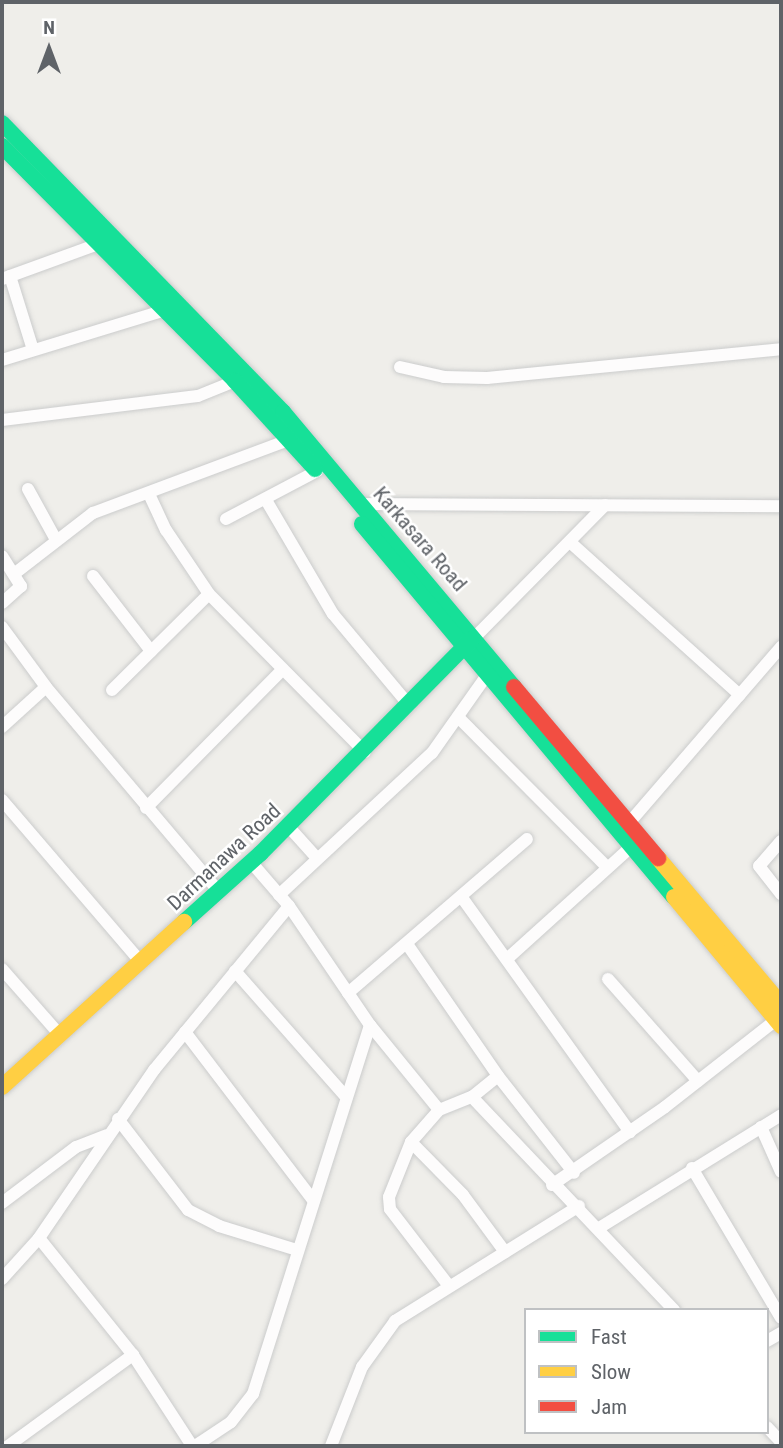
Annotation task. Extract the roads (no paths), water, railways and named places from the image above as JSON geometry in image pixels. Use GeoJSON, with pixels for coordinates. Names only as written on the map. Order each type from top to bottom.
{"type":"FeatureCollection","features":[{"type":"Feature","properties":{"kind":"main road","name":"Karkasara Road"},"geometry":{"type":"LineString","coordinates":[[2,123],[85,204],[283,412],[362,504],[470,642],[487,675],[631,847],[762,991]]}},
{"type":"Feature","properties":{"kind":"main road","name":"Karkasara Road"},"geometry":{"type":"LineString","coordinates":[[2,146],[235,381],[470,642],[629,823],[779,1016]]}},
{"type":"Feature","properties":{"kind":"main road","name":"Darmanawa Road"},"geometry":{"type":"LineString","coordinates":[[2,1087],[288,827],[365,752],[470,642]]}},
{"type":"Feature","properties":{"kind":"street"},"geometry":{"type":"LineString","coordinates":[[33,350],[6,278],[101,243]]}},
{"type":"Feature","properties":{"kind":"street"},"geometry":{"type":"LineString","coordinates":[[2,360],[166,310]]}},
{"type":"Feature","properties":{"kind":"street"},"geometry":{"type":"LineString","coordinates":[[400,367],[444,377],[487,378],[781,349]]}},
{"type":"Feature","properties":{"kind":"street"},"geometry":{"type":"LineString","coordinates":[[2,420],[198,396],[235,381]]}},
{"type":"Feature","properties":{"kind":"street"},"geometry":{"type":"LineString","coordinates":[[14,574],[55,538],[93,513],[289,440]]}},
{"type":"Feature","properties":{"kind":"street"},"geometry":{"type":"LineString","coordinates":[[226,519],[317,471]]}},
{"type":"Feature","properties":{"kind":"street"},"geometry":{"type":"LineString","coordinates":[[28,489],[55,538]]}},
{"type":"Feature","properties":{"kind":"street"},"geometry":{"type":"LineString","coordinates":[[149,494],[166,530],[209,594],[281,671],[365,752]]}},
{"type":"Feature","properties":{"kind":"street"},"geometry":{"type":"LineString","coordinates":[[265,500],[333,614],[409,705]]}},
{"type":"Feature","properties":{"kind":"street"},"geometry":{"type":"LineString","coordinates":[[362,504],[781,506]]}},
{"type":"Feature","properties":{"kind":"street"},"geometry":{"type":"LineString","coordinates":[[470,642],[571,544],[606,505]]}},
{"type":"Feature","properties":{"kind":"street"},"geometry":{"type":"LineString","coordinates":[[571,544],[740,695]]}},
{"type":"Feature","properties":{"kind":"street"},"geometry":{"type":"LineString","coordinates":[[2,556],[14,574],[20,590],[2,603]]}},
{"type":"Feature","properties":{"kind":"street"},"geometry":{"type":"LineString","coordinates":[[93,576],[150,652]]}},
{"type":"Feature","properties":{"kind":"street"},"geometry":{"type":"LineString","coordinates":[[112,690],[209,594]]}},
{"type":"Feature","properties":{"kind":"street"},"geometry":{"type":"LineString","coordinates":[[2,627],[46,687],[219,892]]}},
{"type":"Feature","properties":{"kind":"street"},"geometry":{"type":"LineString","coordinates":[[629,823],[781,648]]}},
{"type":"Feature","properties":{"kind":"street"},"geometry":{"type":"LineString","coordinates":[[146,808],[281,671]]}},
{"type":"Feature","properties":{"kind":"street"},"geometry":{"type":"LineString","coordinates":[[279,895],[316,857],[432,753],[487,675]]}},
{"type":"Feature","properties":{"kind":"street"},"geometry":{"type":"LineString","coordinates":[[2,727],[46,687]]}},
{"type":"Feature","properties":{"kind":"street"},"geometry":{"type":"LineString","coordinates":[[458,717],[607,867]]}},
{"type":"Feature","properties":{"kind":"street"},"geometry":{"type":"LineString","coordinates":[[2,800],[141,962]]}},
{"type":"Feature","properties":{"kind":"street"},"geometry":{"type":"LineString","coordinates":[[288,827],[316,857]]}},
{"type":"Feature","properties":{"kind":"street"},"geometry":{"type":"LineString","coordinates":[[348,993],[463,899],[527,839]]}},
{"type":"Feature","properties":{"kind":"street"},"geometry":{"type":"LineString","coordinates":[[781,841],[760,866],[781,894]]}},
{"type":"Feature","properties":{"kind":"street"},"geometry":{"type":"LineString","coordinates":[[507,959],[631,847]]}},
{"type":"Feature","properties":{"kind":"street"},"geometry":{"type":"LineString","coordinates":[[251,862],[289,906],[370,1025],[439,1110]]}},
{"type":"Feature","properties":{"kind":"street"},"geometry":{"type":"LineString","coordinates":[[463,899],[630,1132]]}},
{"type":"Feature","properties":{"kind":"street"},"geometry":{"type":"LineString","coordinates":[[2,1279],[39,1238],[118,1119],[185,1032],[289,906]]}},
{"type":"Feature","properties":{"kind":"street"},"geometry":{"type":"LineString","coordinates":[[407,944],[498,1076],[574,1173]]}},
{"type":"Feature","properties":{"kind":"street"},"geometry":{"type":"LineString","coordinates":[[2,969],[60,1035]]}},
{"type":"Feature","properties":{"kind":"street"},"geometry":{"type":"LineString","coordinates":[[235,971],[346,1097]]}},
{"type":"Feature","properties":{"kind":"street"},"geometry":{"type":"LineString","coordinates":[[608,979],[698,1081]]}},
{"type":"Feature","properties":{"kind":"street"},"geometry":{"type":"LineString","coordinates":[[552,1185],[574,1173],[630,1132],[779,1016]]}},
{"type":"Feature","properties":{"kind":"street"},"geometry":{"type":"LineString","coordinates":[[39,1238],[133,1356],[194,1446],[231,1422],[253,1394],[370,1025]]}},
{"type":"Feature","properties":{"kind":"street"},"geometry":{"type":"LineString","coordinates":[[185,1032],[313,1200]]}},
{"type":"Feature","properties":{"kind":"street"},"geometry":{"type":"LineString","coordinates":[[449,1286],[388,1203],[411,1142],[439,1110],[472,1097],[498,1076]]}},
{"type":"Feature","properties":{"kind":"street"},"geometry":{"type":"LineString","coordinates":[[472,1097],[552,1185],[579,1206],[672,1308]]}},
{"type":"Feature","properties":{"kind":"street"},"geometry":{"type":"LineString","coordinates":[[599,1228],[781,1115]]}},
{"type":"Feature","properties":{"kind":"street"},"geometry":{"type":"LineString","coordinates":[[118,1119],[188,1210],[219,1226],[297,1250]]}},
{"type":"Feature","properties":{"kind":"street"},"geometry":{"type":"LineString","coordinates":[[761,1127],[781,1172]]}},
{"type":"Feature","properties":{"kind":"street"},"geometry":{"type":"LineString","coordinates":[[2,1203],[76,1147],[107,1135]]}},
{"type":"Feature","properties":{"kind":"street"},"geometry":{"type":"LineString","coordinates":[[411,1142],[463,1195],[505,1252]]}},
{"type":"Feature","properties":{"kind":"street"},"geometry":{"type":"LineString","coordinates":[[692,1168],[781,1318]]}},
{"type":"Feature","properties":{"kind":"street"},"geometry":{"type":"LineString","coordinates":[[331,1446],[348,1396],[382,1334],[395,1321],[579,1206]]}},
{"type":"Feature","properties":{"kind":"street"},"geometry":{"type":"LineString","coordinates":[[8,1446],[133,1356]]}},
{"type":"Feature","properties":{"kind":"street"},"geometry":{"type":"LineString","coordinates":[[769,1429],[781,1442]]}}]}
